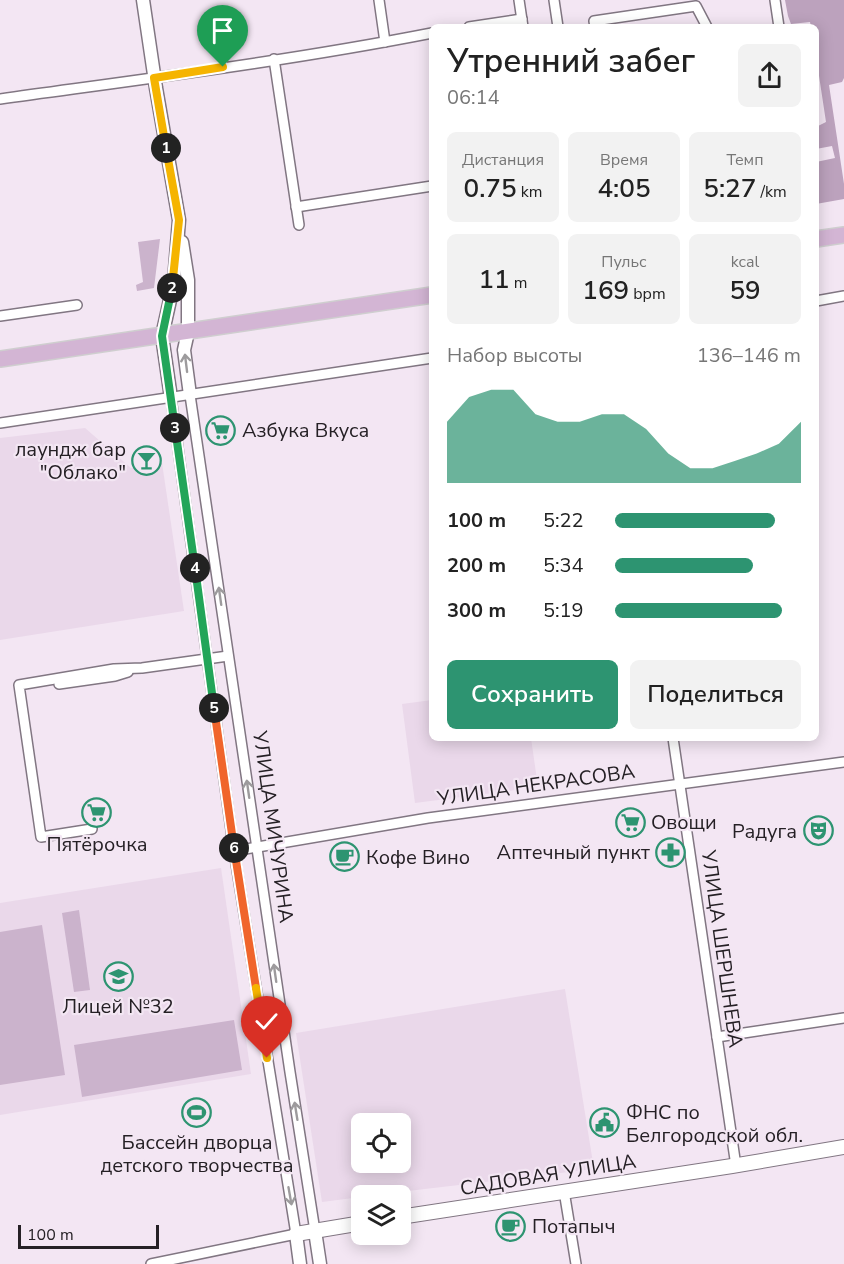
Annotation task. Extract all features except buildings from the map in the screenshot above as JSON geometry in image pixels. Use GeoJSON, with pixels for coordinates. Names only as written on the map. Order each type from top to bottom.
{"type":"FeatureCollection","features":[{"type":"Feature","properties":{"kind":"main road"},"geometry":{"type":"LineString","coordinates":[[819,239],[844,235]]}},
{"type":"Feature","properties":{"kind":"main road"},"geometry":{"type":"LineString","coordinates":[[0,358],[429,295]]}},
{"type":"Feature","properties":{"kind":"main road","name":"САДОВАЯ УЛИЦА"},"geometry":{"type":"LineString","coordinates":[[411,1215],[736,1166],[844,1147]]}},
{"type":"Feature","properties":{"kind":"main road"},"geometry":{"type":"LineString","coordinates":[[296,1234],[351,1225]]}},
{"type":"Feature","properties":{"kind":"street","name":"УЛИЦА МИЧУРИНА"},"geometry":{"type":"LineString","coordinates":[[143,0],[179,220],[174,282],[162,336],[234,851],[300,1264]]}},
{"type":"Feature","properties":{"kind":"street"},"geometry":{"type":"LineString","coordinates":[[379,0],[385,42]]}},
{"type":"Feature","properties":{"kind":"street"},"geometry":{"type":"LineString","coordinates":[[519,0],[523,23]]}},
{"type":"Feature","properties":{"kind":"street"},"geometry":{"type":"LineString","coordinates":[[554,0],[558,24]]}},
{"type":"Feature","properties":{"kind":"street"},"geometry":{"type":"LineString","coordinates":[[775,0],[779,24]]}},
{"type":"Feature","properties":{"kind":"street"},"geometry":{"type":"LineString","coordinates":[[594,24],[594,21],[696,6],[705,24]]}},
{"type":"Feature","properties":{"kind":"street"},"geometry":{"type":"LineString","coordinates":[[0,99],[154,78],[429,34]]}},
{"type":"Feature","properties":{"kind":"street"},"geometry":{"type":"LineString","coordinates":[[274,59],[299,225]]}},
{"type":"Feature","properties":{"kind":"street"},"geometry":{"type":"LineString","coordinates":[[296,207],[429,186]]}},
{"type":"Feature","properties":{"kind":"street"},"geometry":{"type":"LineString","coordinates":[[179,220],[188,280],[188,332],[184,350],[190,395]]}},
{"type":"Feature","properties":{"kind":"street"},"geometry":{"type":"LineString","coordinates":[[819,300],[844,296]]}},
{"type":"Feature","properties":{"kind":"street"},"geometry":{"type":"LineString","coordinates":[[0,316],[78,305]]}},
{"type":"Feature","properties":{"kind":"street"},"geometry":{"type":"LineString","coordinates":[[0,423],[429,358]]}},
{"type":"Feature","properties":{"kind":"street","name":"УЛИЦА МИЧУРИНА"},"geometry":{"type":"LineString","coordinates":[[190,395],[320,1264]]}},
{"type":"Feature","properties":{"kind":"street"},"geometry":{"type":"LineString","coordinates":[[92,828],[41,837],[20,690],[115,676],[142,668],[228,656]]}},
{"type":"Feature","properties":{"kind":"street","name":"УЛИЦА ШЕРШНЕВА"},"geometry":{"type":"LineString","coordinates":[[673,741],[736,1166]]}},
{"type":"Feature","properties":{"kind":"street","name":"УЛИЦА НЕКРАСОВА"},"geometry":{"type":"LineString","coordinates":[[234,851],[428,818],[844,762]]}},
{"type":"Feature","properties":{"kind":"street"},"geometry":{"type":"LineString","coordinates":[[717,1036],[844,1018]]}},
{"type":"Feature","properties":{"kind":"street"},"geometry":{"type":"LineString","coordinates":[[564,1191],[576,1264]]}},
{"type":"Feature","properties":{"kind":"street"},"geometry":{"type":"LineString","coordinates":[[151,1264],[296,1234]]}},
{"type":"Feature","properties":{"kind":"shaded area"},"geometry":{"type":"Polygon","coordinates":[[[785,0],[844,0],[844,78],[842,82],[829,85],[844,184],[844,199],[819,203],[819,161],[835,158],[832,146],[819,148],[819,126],[826,122],[819,76],[819,24],[810,24],[810,22],[791,24],[785,0]]]}},
{"type":"Feature","properties":{"kind":"shaded area"},"geometry":{"type":"Polygon","coordinates":[[[160,239],[154,288],[137,291],[136,285],[143,282],[138,242],[160,239]]]}},
{"type":"Feature","properties":{"kind":"shaded area"},"geometry":{"type":"Polygon","coordinates":[[[85,428],[131,468],[162,463],[184,611],[0,640],[0,438],[85,428]]]}},
{"type":"Feature","properties":{"kind":"shaded area"},"geometry":{"type":"Polygon","coordinates":[[[429,700],[429,741],[531,741],[538,787],[415,803],[402,704],[429,700]]]}},
{"type":"Feature","properties":{"kind":"shaded area","name":"Лицей №32"},"geometry":{"type":"Polygon","coordinates":[[[221,868],[251,1074],[0,1115],[0,903],[221,868]]]}},
{"type":"Feature","properties":{"kind":"shaded area"},"geometry":{"type":"Polygon","coordinates":[[[79,910],[90,990],[74,992],[62,913],[79,910]]]}},
{"type":"Feature","properties":{"kind":"shaded area"},"geometry":{"type":"Polygon","coordinates":[[[42,925],[65,1075],[0,1085],[0,932],[42,925]]]}},
{"type":"Feature","properties":{"kind":"shaded area"},"geometry":{"type":"Polygon","coordinates":[[[565,989],[594,1169],[411,1190],[411,1185],[351,1185],[351,1198],[322,1202],[296,1033],[565,989]]]}},
{"type":"Feature","properties":{"kind":"shaded area"},"geometry":{"type":"Polygon","coordinates":[[[234,1020],[242,1070],[82,1097],[74,1045],[234,1020]]]}},
{"type":"Feature","properties":{"kind":"place","name":"Азбука Вкуса"},"geometry":{"type":"Point","coordinates":[221,430]}},
{"type":"Feature","properties":{"kind":"place","name":"лаундж бар \"Облако\""},"geometry":{"type":"Point","coordinates":[147,461]}},
{"type":"Feature","properties":{"kind":"place","name":"Пятёрочка"},"geometry":{"type":"Point","coordinates":[97,813]}},
{"type":"Feature","properties":{"kind":"place","name":"Овощи"},"geometry":{"type":"Point","coordinates":[630,822]}},
{"type":"Feature","properties":{"kind":"place","name":"Радуга"},"geometry":{"type":"Point","coordinates":[818,831]}},
{"type":"Feature","properties":{"kind":"place","name":"Аптечный пункт"},"geometry":{"type":"Point","coordinates":[671,852]}},
{"type":"Feature","properties":{"kind":"place","name":"Кофе Вино"},"geometry":{"type":"Point","coordinates":[345,857]}},
{"type":"Feature","properties":{"kind":"place","name":"Лицей №32"},"geometry":{"type":"Point","coordinates":[118,976]}},
{"type":"Feature","properties":{"kind":"place","name":"Бассейн дворца детского творчества"},"geometry":{"type":"Point","coordinates":[197,1112]}},
{"type":"Feature","properties":{"kind":"place","name":"ФНС по Белгородской обл."},"geometry":{"type":"Point","coordinates":[605,1123]}},
{"type":"Feature","properties":{"kind":"place","name":"Потапыч"},"geometry":{"type":"Point","coordinates":[511,1226]}},
{"type":"Feature","properties":{"kind":"route"},"geometry":{"type":"LineString","coordinates":[[223,67],[154,78],[179,220],[174,282],[162,336],[234,851],[267,1058]]}}]}
